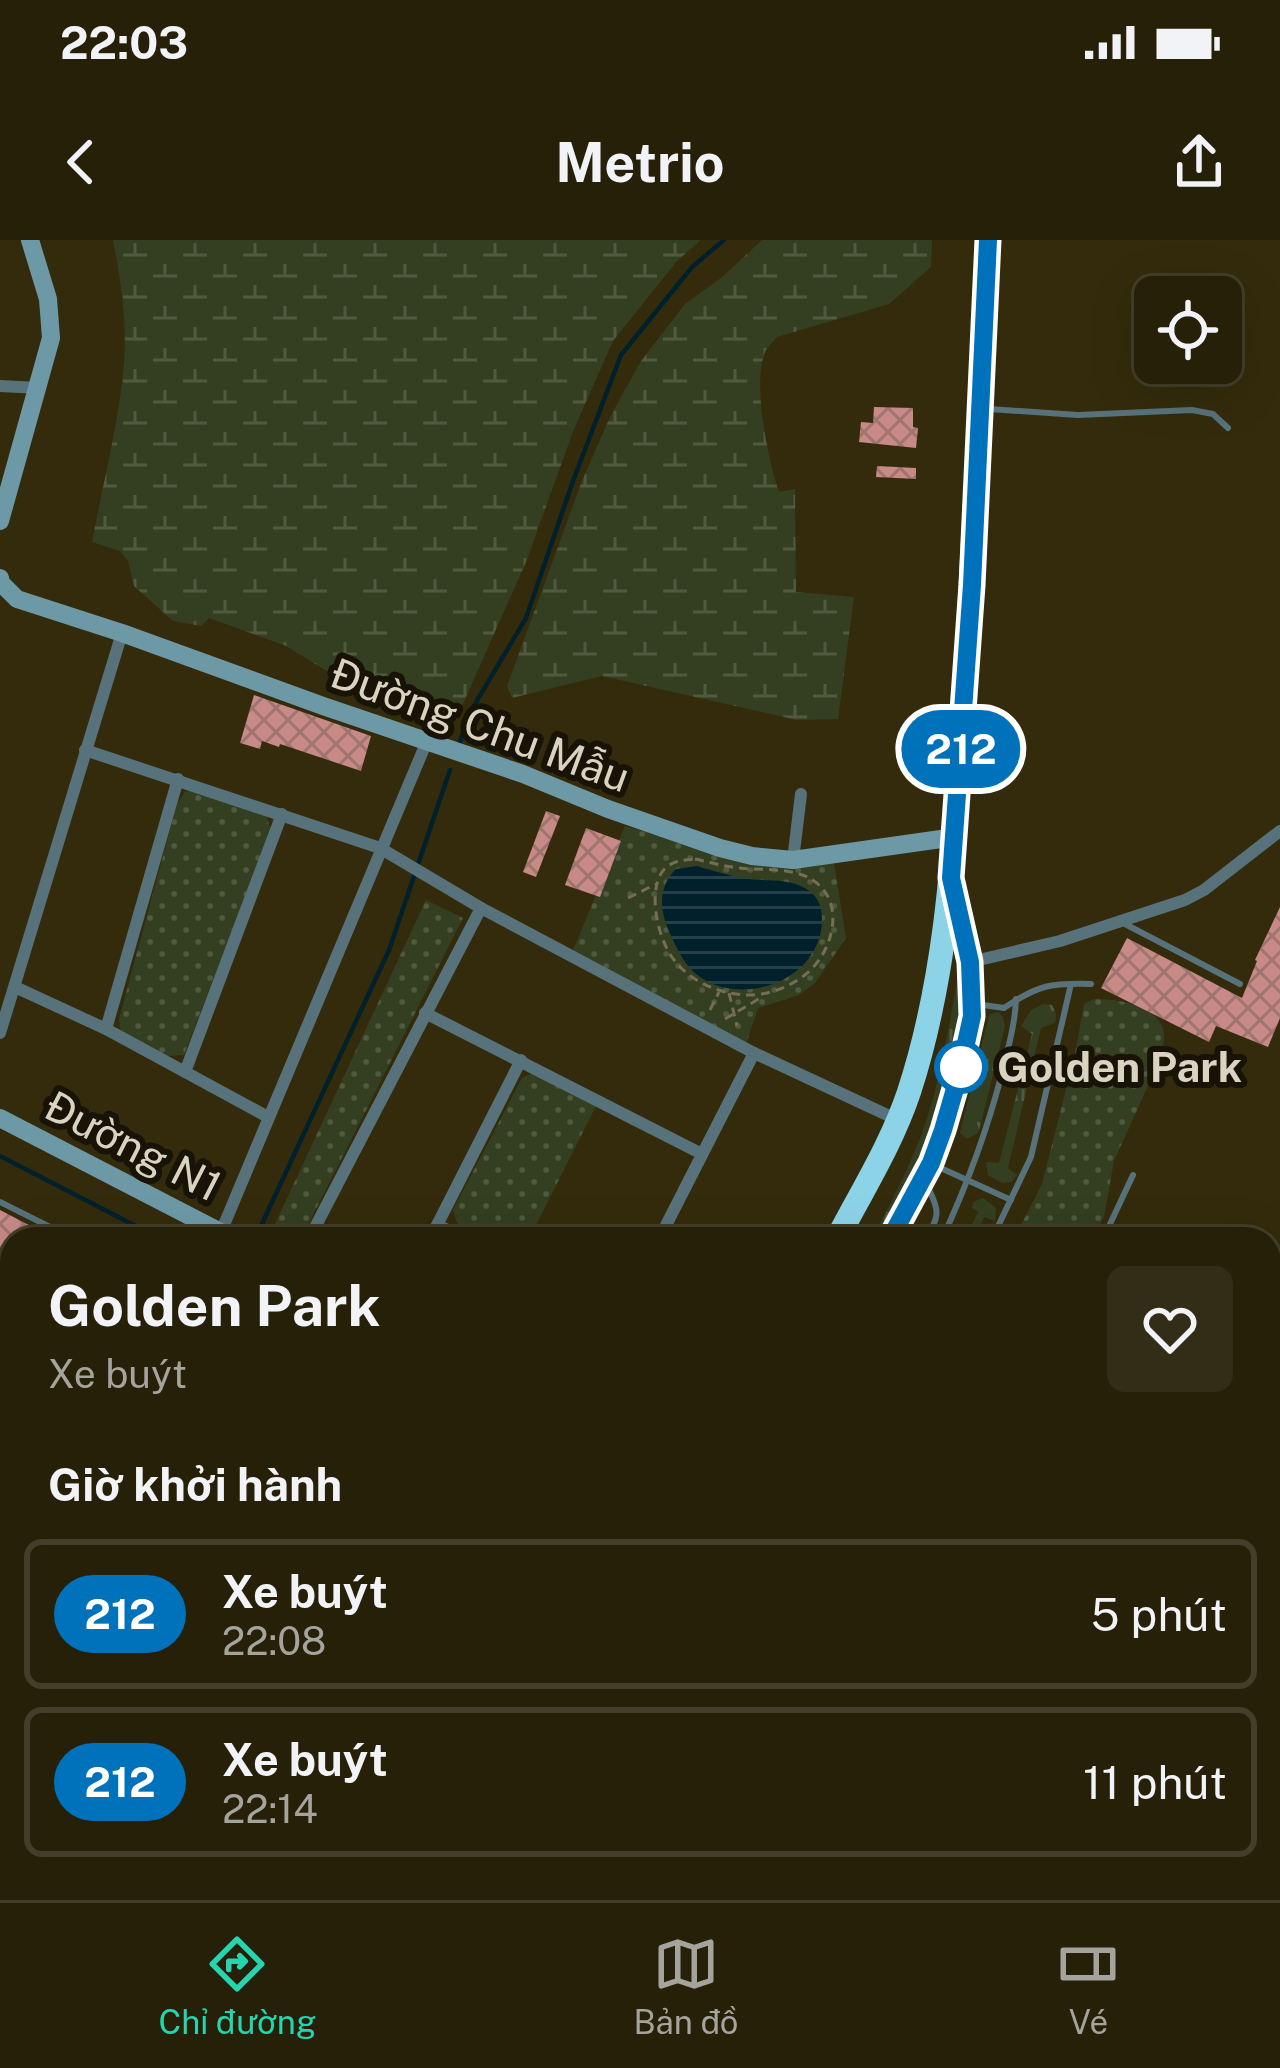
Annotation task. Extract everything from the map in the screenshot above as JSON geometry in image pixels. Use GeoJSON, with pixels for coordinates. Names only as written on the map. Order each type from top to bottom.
{"type":"FeatureCollection","features":[{"type":"Feature","properties":{"kind":"highway"},"geometry":{"type":"LineString","coordinates":[[842,1227],[898,1120],[928,1025],[951,878],[972,585],[988,240]]}},
{"type":"Feature","properties":{"kind":"street"},"geometry":{"type":"LineString","coordinates":[[0,521],[51,338],[48,299],[30,240]]}},
{"type":"Feature","properties":{"kind":"street"},"geometry":{"type":"LineString","coordinates":[[0,386],[39,388]]}},
{"type":"Feature","properties":{"kind":"street","name":"Đường Chu Mẫu"},"geometry":{"type":"LineString","coordinates":[[0,578],[17,599],[523,774],[687,838],[752,856],[793,860],[955,837]]}},
{"type":"Feature","properties":{"kind":"street"},"geometry":{"type":"LineString","coordinates":[[0,1033],[122,633]]}},
{"type":"Feature","properties":{"kind":"street"},"geometry":{"type":"LineString","coordinates":[[230,1227],[268,1117],[386,852],[427,741]]}},
{"type":"Feature","properties":{"kind":"street"},"geometry":{"type":"LineString","coordinates":[[85,750],[386,852],[481,908],[754,1053],[898,1120]]}},
{"type":"Feature","properties":{"kind":"street"},"geometry":{"type":"LineString","coordinates":[[106,1029],[178,779]]}},
{"type":"Feature","properties":{"kind":"street"},"geometry":{"type":"LineString","coordinates":[[793,860],[801,794]]}},
{"type":"Feature","properties":{"kind":"street"},"geometry":{"type":"LineString","coordinates":[[185,1072],[282,814]]}},
{"type":"Feature","properties":{"kind":"street"},"geometry":{"type":"LineString","coordinates":[[970,962],[1060,941],[1204,890],[1280,831]]}},
{"type":"Feature","properties":{"kind":"street"},"geometry":{"type":"LineString","coordinates":[[896,1227],[931,1163],[972,1016],[970,962],[951,878]]}},
{"type":"Feature","properties":{"kind":"street"},"geometry":{"type":"LineString","coordinates":[[314,1227],[481,908]]}},
{"type":"Feature","properties":{"kind":"street"},"geometry":{"type":"LineString","coordinates":[[14,987],[106,1029],[268,1117]]}},
{"type":"Feature","properties":{"kind":"street"},"geometry":{"type":"LineString","coordinates":[[425,1012],[702,1154]]}},
{"type":"Feature","properties":{"kind":"street"},"geometry":{"type":"LineString","coordinates":[[664,1227],[754,1053]]}},
{"type":"Feature","properties":{"kind":"street"},"geometry":{"type":"LineString","coordinates":[[441,1227],[437,1225],[521,1060]]}},
{"type":"Feature","properties":{"kind":"street","name":"Đường N1"},"geometry":{"type":"LineString","coordinates":[[0,1118],[210,1227]]}},
{"type":"Feature","properties":{"kind":"lane"},"geometry":{"type":"LineString","coordinates":[[979,409],[1078,415],[1192,410],[1213,414],[1228,428]]}},
{"type":"Feature","properties":{"kind":"lane"},"geometry":{"type":"LineString","coordinates":[[1121,922],[1240,984]]}},
{"type":"Feature","properties":{"kind":"lane"},"geometry":{"type":"LineString","coordinates":[[972,1004],[1004,1008],[1049,984],[1091,984]]}},
{"type":"Feature","properties":{"kind":"lane"},"geometry":{"type":"LineString","coordinates":[[998,1227],[1030,1157],[1071,984]]}},
{"type":"Feature","properties":{"kind":"lane"},"geometry":{"type":"LineString","coordinates":[[947,1227],[994,1104],[1016,999]]}},
{"type":"Feature","properties":{"kind":"lane"},"geometry":{"type":"LineString","coordinates":[[931,1163],[1011,1200]]}},
{"type":"Feature","properties":{"kind":"lane"},"geometry":{"type":"LineString","coordinates":[[1108,1227],[1132,1175]]}},
{"type":"Feature","properties":{"kind":"lane"},"geometry":{"type":"LineString","coordinates":[[918,1186],[929,1190],[938,1210],[932,1227]]}},
{"type":"Feature","properties":{"kind":"lane"},"geometry":{"type":"LineString","coordinates":[[0,1202],[50,1227]]}},
{"type":"Feature","properties":{"kind":"path"},"geometry":{"type":"LineString","coordinates":[[725,1019],[810,972],[826,950],[833,915],[822,887],[810,878],[695,859],[671,863],[658,883],[658,912],[665,946],[676,963],[720,991],[768,993]]}},
{"type":"Feature","properties":{"kind":"path"},"geometry":{"type":"LineString","coordinates":[[628,898],[658,883]]}},
{"type":"Feature","properties":{"kind":"path"},"geometry":{"type":"LineString","coordinates":[[710,1010],[720,991]]}},
{"type":"Feature","properties":{"kind":"path"},"geometry":{"type":"LineString","coordinates":[[729,993],[736,1026]]}},
{"type":"Feature","properties":{"kind":"green space"},"geometry":{"type":"Polygon","coordinates":[[[113,240],[701,240],[677,261],[613,341],[574,429],[526,562],[462,706],[421,713],[402,711],[286,646],[209,618],[201,626],[173,621],[134,586],[128,561],[120,551],[92,542],[124,363],[123,302],[113,240]]]}},
{"type":"Feature","properties":{"kind":"green space"},"geometry":{"type":"Polygon","coordinates":[[[762,240],[932,240],[931,267],[889,304],[777,337],[761,366],[763,422],[775,478],[779,492],[795,489],[796,592],[854,597],[838,719],[797,720],[602,676],[512,698],[507,686],[610,417],[641,361],[685,304],[762,240]]]}},
{"type":"Feature","properties":{"kind":"green space"},"geometry":{"type":"Polygon","coordinates":[[[193,790],[265,812],[271,831],[184,1055],[168,1056],[121,1033],[119,1019],[177,804],[185,792],[193,790]]]}},
{"type":"Feature","properties":{"kind":"green space"},"geometry":{"type":"Polygon","coordinates":[[[625,826],[727,854],[834,863],[846,938],[815,983],[799,995],[758,1008],[746,1044],[573,950],[625,826]]]}},
{"type":"Feature","properties":{"kind":"green space"},"geometry":{"type":"Polygon","coordinates":[[[426,900],[463,918],[307,1227],[274,1227],[426,900]]]}},
{"type":"Feature","properties":{"kind":"green space"},"geometry":{"type":"Polygon","coordinates":[[[961,980],[959,1029],[935,1120],[890,1227],[878,1227],[927,1119],[957,981],[961,980]]]}},
{"type":"Feature","properties":{"kind":"green space"},"geometry":{"type":"Polygon","coordinates":[[[1094,999],[1124,1002],[1152,1014],[1164,1033],[1160,1059],[1114,1161],[1099,1227],[1020,1227],[1042,1184],[1084,1004],[1094,999]]]}},
{"type":"Feature","properties":{"kind":"green space"},"geometry":{"type":"Polygon","coordinates":[[[1052,1005],[1055,1023],[1041,1028],[1008,1168],[1017,1175],[1002,1183],[988,1175],[986,1162],[999,1163],[1032,1034],[1021,1026],[1031,1010],[1052,1005]]]}},
{"type":"Feature","properties":{"kind":"green space"},"geometry":{"type":"Polygon","coordinates":[[[998,1012],[1005,1026],[978,1133],[967,1139],[960,1133],[989,1015],[998,1012]]]}},
{"type":"Feature","properties":{"kind":"green space"},"geometry":{"type":"Polygon","coordinates":[[[532,1073],[596,1106],[535,1227],[464,1227],[457,1223],[453,1210],[522,1078],[532,1073]]]}},
{"type":"Feature","properties":{"kind":"green space"},"geometry":{"type":"Polygon","coordinates":[[[983,1198],[996,1208],[995,1221],[984,1217],[980,1227],[970,1227],[978,1212],[973,1202],[983,1198]]]}},
{"type":"Feature","properties":{"kind":"water"},"geometry":{"type":"Polygon","coordinates":[[[697,866],[742,878],[790,882],[813,894],[822,919],[818,943],[806,962],[767,986],[722,987],[702,978],[678,950],[662,905],[666,882],[676,869],[697,866]]]}},
{"type":"Feature","properties":{"kind":"building"},"geometry":{"type":"Polygon","coordinates":[[[874,407],[913,408],[916,448],[859,442],[861,422],[873,423],[874,407]]]}},
{"type":"Feature","properties":{"kind":"building"},"geometry":{"type":"Polygon","coordinates":[[[877,466],[916,468],[916,479],[876,477],[877,466]]]}},
{"type":"Feature","properties":{"kind":"building"},"geometry":{"type":"Polygon","coordinates":[[[254,695],[371,736],[361,771],[280,744],[262,741],[260,749],[240,743],[254,695]]]}},
{"type":"Feature","properties":{"kind":"building"},"geometry":{"type":"Polygon","coordinates":[[[546,811],[560,816],[536,877],[523,872],[546,811]]]}},
{"type":"Feature","properties":{"kind":"building"},"geometry":{"type":"Polygon","coordinates":[[[586,828],[621,841],[600,897],[565,885],[586,828]]]}},
{"type":"Feature","properties":{"kind":"building"},"geometry":{"type":"Polygon","coordinates":[[[1280,907],[1280,1018],[1268,1047],[1216,1026],[1209,1042],[1101,988],[1127,938],[1242,998],[1280,907]]]}},
{"type":"Feature","properties":{"kind":"building"},"geometry":{"type":"Polygon","coordinates":[[[0,1210],[33,1227],[0,1227],[0,1210]]]}},
{"type":"Feature","properties":{"kind":"waterway"},"geometry":{"type":"LineString","coordinates":[[458,747],[469,714],[526,618],[621,355],[692,267],[724,240]]}},
{"type":"Feature","properties":{"kind":"waterway"},"geometry":{"type":"LineString","coordinates":[[261,1227],[389,950],[450,770]]}},
{"type":"Feature","properties":{"kind":"waterway"},"geometry":{"type":"LineString","coordinates":[[0,1156],[138,1227]]}},
{"type":"Feature","properties":{"kind":"bus line","name":"212"},"geometry":{"type":"LineString","coordinates":[[896,1227],[943,1130],[972,1016],[970,962],[951,878],[972,585],[988,240]]}},
{"type":"Feature","properties":{"kind":"place","name":"Golden Park"},"geometry":{"type":"Point","coordinates":[961,1067]}}]}
